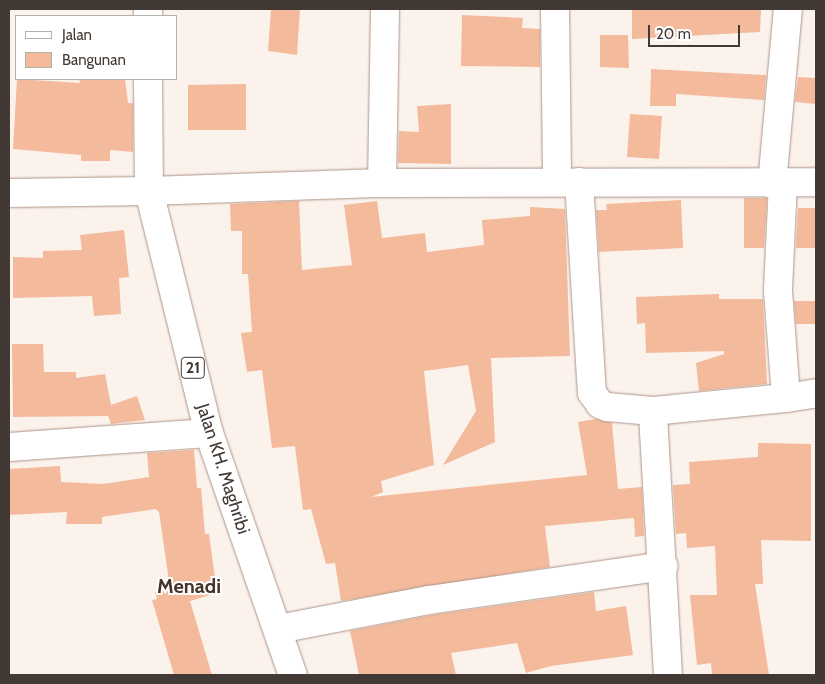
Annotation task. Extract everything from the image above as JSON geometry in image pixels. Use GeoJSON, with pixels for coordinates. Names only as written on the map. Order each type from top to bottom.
{"type":"FeatureCollection","features":[{"type":"Feature","properties":{"kind":"main road"},"geometry":{"type":"LineString","coordinates":[[382,183],[385,9]]}},
{"type":"Feature","properties":{"kind":"main road"},"geometry":{"type":"LineString","coordinates":[[555,9],[568,182],[592,394],[600,404],[607,407],[653,411],[786,398],[816,393]]}},
{"type":"Feature","properties":{"kind":"main road"},"geometry":{"type":"LineString","coordinates":[[786,398],[778,291],[778,184],[788,9]]}},
{"type":"Feature","properties":{"kind":"main road","name":"Jalan KH. Maghribi"},"geometry":{"type":"LineString","coordinates":[[148,80],[149,191],[209,433],[278,629],[292,675]]}},
{"type":"Feature","properties":{"kind":"main road"},"geometry":{"type":"LineString","coordinates":[[9,193],[149,191],[382,183],[778,184],[816,182]]}},
{"type":"Feature","properties":{"kind":"main road"},"geometry":{"type":"LineString","coordinates":[[653,411],[664,566],[668,675]]}},
{"type":"Feature","properties":{"kind":"main road"},"geometry":{"type":"LineString","coordinates":[[9,447],[209,433]]}},
{"type":"Feature","properties":{"kind":"main road"},"geometry":{"type":"LineString","coordinates":[[278,629],[429,600],[664,566]]}},
{"type":"Feature","properties":{"kind":"building"},"geometry":{"type":"Polygon","coordinates":[[[271,9],[300,9],[297,55],[268,51],[271,9]]]}},
{"type":"Feature","properties":{"kind":"building"},"geometry":{"type":"Polygon","coordinates":[[[632,9],[761,9],[760,32],[632,39],[632,9]]]}},
{"type":"Feature","properties":{"kind":"building"},"geometry":{"type":"Polygon","coordinates":[[[462,15],[523,18],[522,28],[540,29],[540,67],[461,66],[462,15]]]}},
{"type":"Feature","properties":{"kind":"building"},"geometry":{"type":"Polygon","coordinates":[[[600,35],[628,35],[629,68],[600,67],[600,35]]]}},
{"type":"Feature","properties":{"kind":"building"},"geometry":{"type":"Polygon","coordinates":[[[651,69],[766,75],[764,100],[676,94],[676,106],[650,106],[651,69]]]}},
{"type":"Feature","properties":{"kind":"building"},"geometry":{"type":"Polygon","coordinates":[[[798,77],[816,78],[816,104],[795,102],[798,77]]]}},
{"type":"Feature","properties":{"kind":"building"},"geometry":{"type":"Polygon","coordinates":[[[17,80],[80,83],[79,80],[125,80],[128,103],[133,103],[133,152],[110,150],[110,161],[81,161],[81,155],[13,149],[17,80]]]}},
{"type":"Feature","properties":{"kind":"building"},"geometry":{"type":"Polygon","coordinates":[[[246,84],[246,130],[188,130],[188,85],[246,84]]]}},
{"type":"Feature","properties":{"kind":"building"},"geometry":{"type":"Polygon","coordinates":[[[451,104],[451,164],[398,163],[399,131],[419,132],[417,106],[451,104]]]}},
{"type":"Feature","properties":{"kind":"building"},"geometry":{"type":"Polygon","coordinates":[[[630,114],[662,116],[659,159],[627,157],[630,114]]]}},
{"type":"Feature","properties":{"kind":"building"},"geometry":{"type":"Polygon","coordinates":[[[744,198],[767,198],[764,248],[744,248],[744,198]]]}},
{"type":"Feature","properties":{"kind":"building"},"geometry":{"type":"Polygon","coordinates":[[[681,200],[683,248],[599,252],[596,210],[607,210],[606,204],[681,200]]]}},
{"type":"Feature","properties":{"kind":"building"},"geometry":{"type":"Polygon","coordinates":[[[299,201],[302,270],[352,265],[344,205],[377,201],[382,238],[425,233],[427,252],[484,245],[482,220],[530,216],[530,207],[565,209],[570,356],[491,358],[495,442],[443,465],[476,411],[468,365],[424,371],[434,465],[381,481],[383,492],[371,497],[587,475],[578,422],[596,419],[612,423],[618,489],[642,487],[644,536],[635,537],[634,518],[545,526],[550,567],[341,601],[335,563],[326,564],[311,509],[303,510],[295,446],[272,448],[262,370],[247,372],[241,333],[252,332],[248,274],[242,274],[242,231],[231,231],[230,204],[299,201]]]}},
{"type":"Feature","properties":{"kind":"building"},"geometry":{"type":"Polygon","coordinates":[[[798,208],[816,208],[816,248],[796,248],[798,208]]]}},
{"type":"Feature","properties":{"kind":"building"},"geometry":{"type":"Polygon","coordinates":[[[124,230],[129,277],[119,278],[121,314],[94,316],[92,296],[13,298],[13,257],[43,258],[43,251],[82,250],[80,235],[124,230]]]}},
{"type":"Feature","properties":{"kind":"building"},"geometry":{"type":"Polygon","coordinates":[[[719,294],[719,299],[763,299],[767,384],[699,391],[696,363],[724,354],[724,351],[646,353],[645,323],[637,324],[636,297],[719,294]]]}},
{"type":"Feature","properties":{"kind":"building"},"geometry":{"type":"Polygon","coordinates":[[[794,301],[816,301],[816,324],[796,324],[794,301]]]}},
{"type":"Feature","properties":{"kind":"building"},"geometry":{"type":"Polygon","coordinates":[[[12,344],[43,344],[44,372],[76,372],[76,378],[105,374],[111,405],[137,396],[145,420],[111,424],[108,416],[13,417],[12,344]]]}},
{"type":"Feature","properties":{"kind":"building"},"geometry":{"type":"Polygon","coordinates":[[[758,443],[811,444],[811,541],[761,540],[763,584],[755,584],[769,675],[712,675],[711,663],[697,665],[690,595],[717,595],[715,546],[687,548],[686,533],[676,534],[673,485],[690,484],[689,462],[758,457],[758,443]]]}},
{"type":"Feature","properties":{"kind":"building"},"geometry":{"type":"Polygon","coordinates":[[[194,450],[197,488],[201,488],[205,534],[209,534],[217,593],[190,601],[212,675],[174,675],[152,600],[157,599],[155,592],[170,588],[159,512],[156,509],[102,517],[102,524],[66,524],[67,512],[9,515],[9,469],[60,466],[61,482],[103,484],[149,477],[147,453],[194,450]]]}},
{"type":"Feature","properties":{"kind":"building"},"geometry":{"type":"Polygon","coordinates":[[[594,592],[596,611],[626,606],[633,655],[551,666],[526,673],[517,643],[451,653],[456,675],[359,675],[350,631],[432,615],[594,592]]]}},
{"type":"Feature","properties":{"kind":"district","name":"Menadi"},"geometry":{"type":"Point","coordinates":[189,586]}}]}
